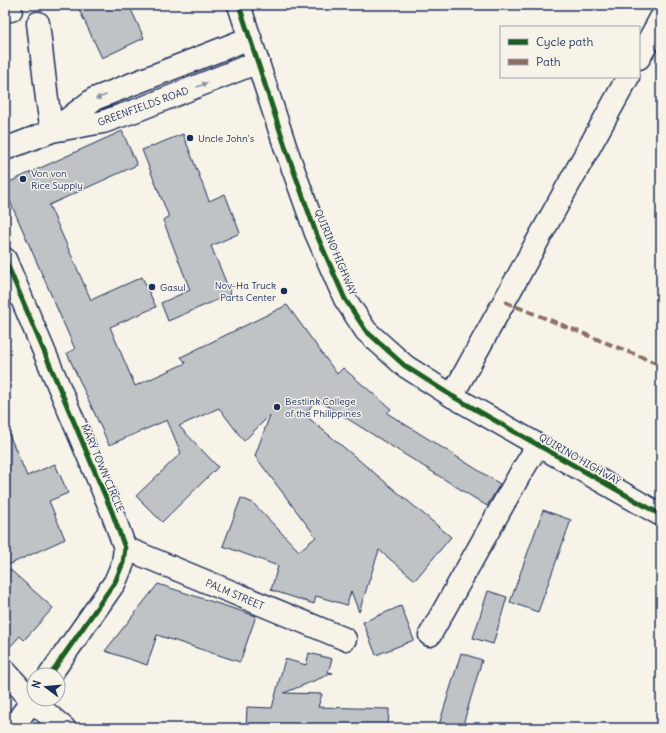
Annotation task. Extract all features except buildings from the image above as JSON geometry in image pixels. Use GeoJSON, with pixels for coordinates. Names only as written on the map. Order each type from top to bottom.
{"type":"FeatureCollection","features":[{"type":"Feature","properties":{"kind":"street","name":"QUIRINO HIGHWAY"},"geometry":{"type":"LineString","coordinates":[[239,5],[284,142],[316,233],[345,299],[366,331],[404,366],[452,396],[661,515]]}},
{"type":"Feature","properties":{"kind":"street"},"geometry":{"type":"LineString","coordinates":[[640,56],[661,18]]}},
{"type":"Feature","properties":{"kind":"street"},"geometry":{"type":"LineString","coordinates":[[38,23],[52,131]]}},
{"type":"Feature","properties":{"kind":"street"},"geometry":{"type":"LineString","coordinates":[[5,150],[52,131],[94,100],[250,38]]}},
{"type":"Feature","properties":{"kind":"street","name":"GREENFIELDS ROAD"},"geometry":{"type":"LineString","coordinates":[[52,131],[103,122],[140,109],[258,62]]}},
{"type":"Feature","properties":{"kind":"street"},"geometry":{"type":"LineString","coordinates":[[452,396],[627,78]]}},
{"type":"Feature","properties":{"kind":"street","name":"MARY TOWN CIRCLE"},"geometry":{"type":"LineString","coordinates":[[5,259],[106,498],[125,548]]}},
{"type":"Feature","properties":{"kind":"street"},"geometry":{"type":"LineString","coordinates":[[430,635],[518,476],[538,445]]}},
{"type":"Feature","properties":{"kind":"street"},"geometry":{"type":"LineString","coordinates":[[56,667],[115,582],[123,563],[125,548]]}},
{"type":"Feature","properties":{"kind":"street","name":"PALM STREET"},"geometry":{"type":"LineString","coordinates":[[125,548],[345,639]]}},
{"type":"Feature","properties":{"kind":"street"},"geometry":{"type":"LineString","coordinates":[[5,671],[26,692]]}},
{"type":"Feature","properties":{"kind":"street"},"geometry":{"type":"LineString","coordinates":[[12,728],[27,707]]}},
{"type":"Feature","properties":{"kind":"street"},"geometry":{"type":"LineString","coordinates":[[42,707],[64,728]]}},
{"type":"Feature","properties":{"kind":"marked path"},"geometry":{"type":"LineString","coordinates":[[505,302],[661,365]]}},
{"type":"Feature","properties":{"kind":"cycle path"},"geometry":{"type":"LineString","coordinates":[[239,5],[286,149],[316,233],[345,299],[366,331],[405,366],[452,396],[661,515]]}},
{"type":"Feature","properties":{"kind":"cycle path"},"geometry":{"type":"LineString","coordinates":[[5,259],[112,512],[125,548],[123,563],[115,582],[56,667]]}},
{"type":"Feature","properties":{"kind":"place","name":"Uncle John's"},"geometry":{"type":"Point","coordinates":[190,138]}},
{"type":"Feature","properties":{"kind":"place","name":"Von von Rice Supply"},"geometry":{"type":"Point","coordinates":[23,179]}},
{"type":"Feature","properties":{"kind":"place","name":"Gasul"},"geometry":{"type":"Point","coordinates":[152,287]}},
{"type":"Feature","properties":{"kind":"place","name":"Nov-Ha Truck Parts Center"},"geometry":{"type":"Point","coordinates":[284,291]}},
{"type":"Feature","properties":{"kind":"place","name":"Bestlink College of the Philippines"},"geometry":{"type":"Point","coordinates":[277,407]}}]}
